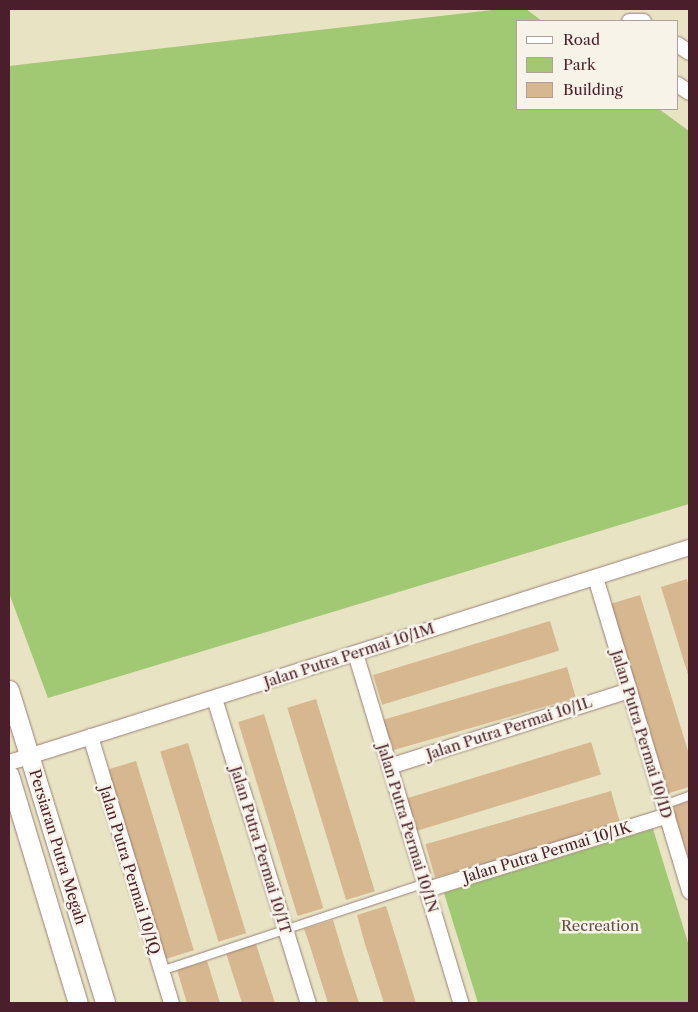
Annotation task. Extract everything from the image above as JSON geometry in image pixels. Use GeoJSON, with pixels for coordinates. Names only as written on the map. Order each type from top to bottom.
{"type":"FeatureCollection","features":[{"type":"Feature","properties":{"kind":"street"},"geometry":{"type":"LineString","coordinates":[[678,45],[689,52]]}},
{"type":"Feature","properties":{"kind":"street"},"geometry":{"type":"LineString","coordinates":[[678,85],[689,92]]}},
{"type":"Feature","properties":{"kind":"street","name":"Jalan Putra Permai 10/1M"},"geometry":{"type":"LineString","coordinates":[[9,762],[689,548]]}},
{"type":"Feature","properties":{"kind":"street","name":"Jalan Putra Permai 10/1D"},"geometry":{"type":"LineString","coordinates":[[596,577],[689,891]]}},
{"type":"Feature","properties":{"kind":"street","name":"Jalan Putra Permai 10/1N"},"geometry":{"type":"LineString","coordinates":[[355,653],[461,1003]]}},
{"type":"Feature","properties":{"kind":"street","name":"Persiaran Putra Megah"},"geometry":{"type":"LineString","coordinates":[[9,690],[105,1003]]}},
{"type":"Feature","properties":{"kind":"street","name":"Jalan Putra Permai 10/1L"},"geometry":{"type":"LineString","coordinates":[[389,766],[629,690]]}},
{"type":"Feature","properties":{"kind":"street","name":"Jalan Putra Permai 10/1T"},"geometry":{"type":"LineString","coordinates":[[214,698],[308,1003]]}},
{"type":"Feature","properties":{"kind":"street","name":"Jalan Putra Permai 10/1Q"},"geometry":{"type":"LineString","coordinates":[[90,736],[171,1003]]}},
{"type":"Feature","properties":{"kind":"street","name":"Persiaran Putra Megah"},"geometry":{"type":"LineString","coordinates":[[9,775],[74,1000]]}},
{"type":"Feature","properties":{"kind":"street","name":"Jalan Putra Permai 10/1K"},"geometry":{"type":"LineString","coordinates":[[426,886],[665,810]]}},
{"type":"Feature","properties":{"kind":"lane"},"geometry":{"type":"LineString","coordinates":[[665,810],[689,796]]}},
{"type":"Feature","properties":{"kind":"lane"},"geometry":{"type":"LineString","coordinates":[[161,971],[285,928],[426,886]]}},
{"type":"Feature","properties":{"kind":"green space"},"geometry":{"type":"Polygon","coordinates":[[[501,9],[526,9],[541,20],[516,20],[516,110],[660,110],[689,131],[689,504],[48,698],[9,593],[9,66],[501,9]]]}},
{"type":"Feature","properties":{"kind":"green space","name":"Recreation"},"geometry":{"type":"Polygon","coordinates":[[[653,829],[689,946],[689,1003],[478,1003],[444,893],[653,829]]]}},
{"type":"Feature","properties":{"kind":"building"},"geometry":{"type":"Polygon","coordinates":[[[687,579],[689,588],[689,678],[661,587],[687,579]]]}},
{"type":"Feature","properties":{"kind":"building"},"geometry":{"type":"Polygon","coordinates":[[[640,595],[689,754],[689,787],[669,793],[610,604],[640,595]]]}},
{"type":"Feature","properties":{"kind":"building"},"geometry":{"type":"Polygon","coordinates":[[[550,621],[559,651],[382,705],[373,675],[550,621]]]}},
{"type":"Feature","properties":{"kind":"building"},"geometry":{"type":"Polygon","coordinates":[[[567,667],[576,698],[390,751],[381,720],[567,667]]]}},
{"type":"Feature","properties":{"kind":"building"},"geometry":{"type":"Polygon","coordinates":[[[316,699],[375,891],[346,900],[287,708],[316,699]]]}},
{"type":"Feature","properties":{"kind":"building"},"geometry":{"type":"Polygon","coordinates":[[[264,714],[323,908],[298,916],[238,722],[264,714]]]}},
{"type":"Feature","properties":{"kind":"building"},"geometry":{"type":"Polygon","coordinates":[[[591,742],[601,775],[416,831],[406,798],[591,742]]]}},
{"type":"Feature","properties":{"kind":"building"},"geometry":{"type":"Polygon","coordinates":[[[188,743],[246,933],[218,942],[160,751],[188,743]]]}},
{"type":"Feature","properties":{"kind":"building"},"geometry":{"type":"Polygon","coordinates":[[[136,761],[194,950],[164,959],[106,770],[136,761]]]}},
{"type":"Feature","properties":{"kind":"building"},"geometry":{"type":"Polygon","coordinates":[[[611,791],[621,825],[435,878],[425,844],[611,791]]]}},
{"type":"Feature","properties":{"kind":"building"},"geometry":{"type":"Polygon","coordinates":[[[689,801],[689,860],[672,807],[689,801]]]}},
{"type":"Feature","properties":{"kind":"building"},"geometry":{"type":"Polygon","coordinates":[[[386,906],[416,1003],[384,1003],[365,944],[357,915],[386,906]]]}},
{"type":"Feature","properties":{"kind":"building"},"geometry":{"type":"Polygon","coordinates":[[[333,920],[359,1003],[328,1003],[304,929],[333,920]]]}},
{"type":"Feature","properties":{"kind":"building"},"geometry":{"type":"Polygon","coordinates":[[[256,944],[275,1003],[242,1003],[226,953],[256,944]]]}},
{"type":"Feature","properties":{"kind":"building"},"geometry":{"type":"Polygon","coordinates":[[[207,961],[220,1003],[187,1003],[177,970],[207,961]]]}}]}
